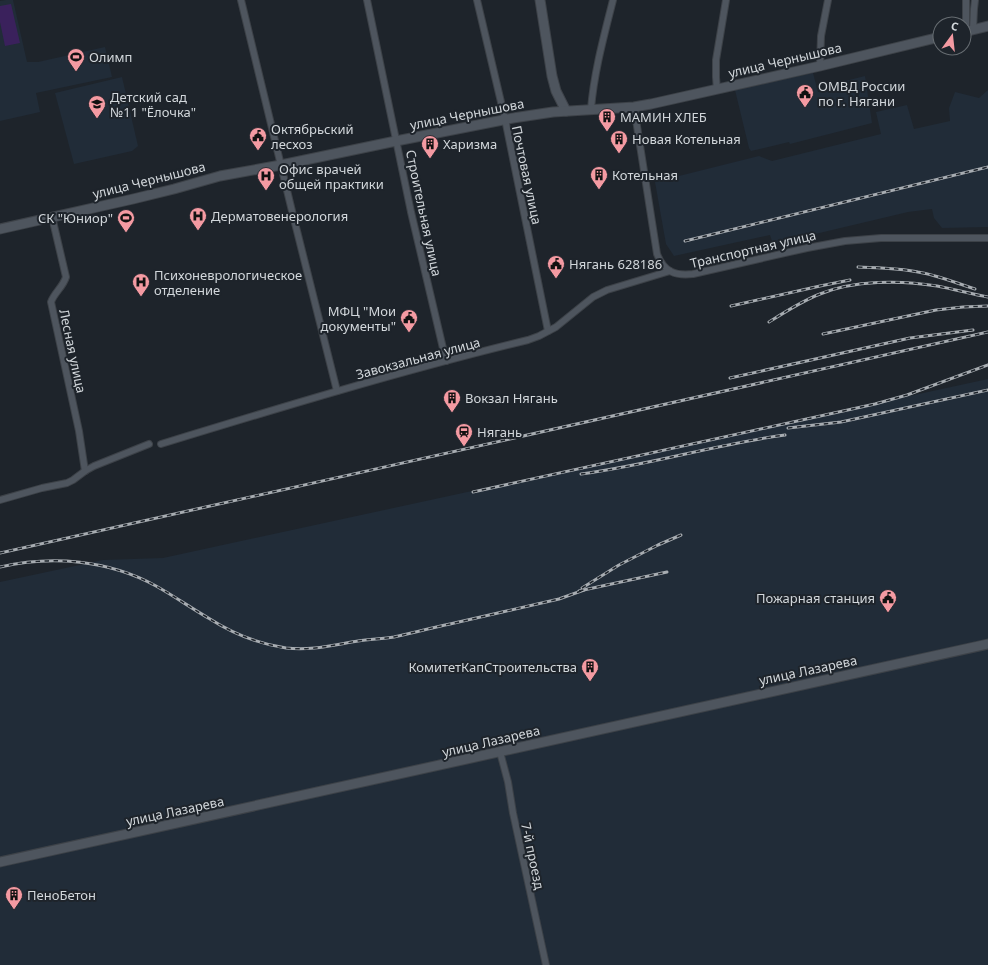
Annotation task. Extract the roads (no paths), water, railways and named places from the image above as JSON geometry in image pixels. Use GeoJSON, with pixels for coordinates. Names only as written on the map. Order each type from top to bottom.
{"type":"FeatureCollection","features":[{"type":"Feature","properties":{"kind":"main road"},"geometry":{"type":"LineString","coordinates":[[540,0],[552,76],[558,97],[566,111]]}},
{"type":"Feature","properties":{"kind":"main road"},"geometry":{"type":"LineString","coordinates":[[972,30],[988,26]]}},
{"type":"Feature","properties":{"kind":"main road","name":"улица Чернышова"},"geometry":{"type":"LineString","coordinates":[[0,229],[174,189],[220,176],[525,115],[634,107],[651,104],[717,90],[932,39]]}},
{"type":"Feature","properties":{"kind":"main road","name":"улица Лазарева"},"geometry":{"type":"LineString","coordinates":[[0,862],[988,644]]}},
{"type":"Feature","properties":{"kind":"street"},"geometry":{"type":"LineString","coordinates":[[241,0],[337,391]]}},
{"type":"Feature","properties":{"kind":"street","name":"Строительная улица"},"geometry":{"type":"LineString","coordinates":[[367,0],[411,212],[446,361]]}},
{"type":"Feature","properties":{"kind":"street","name":"Почтовая улица"},"geometry":{"type":"LineString","coordinates":[[477,0],[505,119],[548,332]]}},
{"type":"Feature","properties":{"kind":"street"},"geometry":{"type":"LineString","coordinates":[[591,110],[598,60],[613,0]]}},
{"type":"Feature","properties":{"kind":"street"},"geometry":{"type":"LineString","coordinates":[[820,66],[821,36],[828,0]]}},
{"type":"Feature","properties":{"kind":"street"},"geometry":{"type":"LineString","coordinates":[[966,0],[967,16]]}},
{"type":"Feature","properties":{"kind":"street"},"geometry":{"type":"LineString","coordinates":[[972,16],[975,0]]}},
{"type":"Feature","properties":{"kind":"street"},"geometry":{"type":"LineString","coordinates":[[717,90],[716,60],[726,2]]}},
{"type":"Feature","properties":{"kind":"street"},"geometry":{"type":"LineString","coordinates":[[634,107],[656,246],[660,262],[670,271]]}},
{"type":"Feature","properties":{"kind":"street","name":"Лесная улица"},"geometry":{"type":"LineString","coordinates":[[52,217],[66,277],[51,302],[79,431],[85,471]]}},
{"type":"Feature","properties":{"kind":"street","name":"Транспортная улица"},"geometry":{"type":"LineString","coordinates":[[670,271],[676,274],[693,274],[844,241],[888,238],[988,238]]}},
{"type":"Feature","properties":{"kind":"street","name":"Завокзальная улица"},"geometry":{"type":"LineString","coordinates":[[161,444],[337,391],[528,340],[556,327],[593,297],[607,290],[670,271]]}},
{"type":"Feature","properties":{"kind":"street"},"geometry":{"type":"LineString","coordinates":[[0,500],[42,488],[67,483],[85,471],[101,463],[128,454],[149,444]]}},
{"type":"Feature","properties":{"kind":"street","name":"7-й проезд"},"geometry":{"type":"LineString","coordinates":[[500,752],[508,782],[512,813],[546,965]]}},
{"type":"Feature","properties":{"kind":"railway"},"geometry":{"type":"LineString","coordinates":[[685,241],[988,167]]}},
{"type":"Feature","properties":{"kind":"railway"},"geometry":{"type":"LineString","coordinates":[[858,267],[896,269],[925,273],[975,289]]}},
{"type":"Feature","properties":{"kind":"railway"},"geometry":{"type":"LineString","coordinates":[[731,306],[850,280]]}},
{"type":"Feature","properties":{"kind":"railway"},"geometry":{"type":"LineString","coordinates":[[769,322],[800,303],[833,289],[878,282],[923,284],[988,297]]}},
{"type":"Feature","properties":{"kind":"railway"},"geometry":{"type":"LineString","coordinates":[[823,334],[936,310],[988,306]]}},
{"type":"Feature","properties":{"kind":"railway"},"geometry":{"type":"LineString","coordinates":[[730,378],[910,338],[973,330]]}},
{"type":"Feature","properties":{"kind":"railway"},"geometry":{"type":"LineString","coordinates":[[0,553],[988,332]]}},
{"type":"Feature","properties":{"kind":"railway"},"geometry":{"type":"LineString","coordinates":[[473,492],[875,404],[907,395],[988,365]]}},
{"type":"Feature","properties":{"kind":"railway"},"geometry":{"type":"LineString","coordinates":[[788,428],[841,422],[988,390]]}},
{"type":"Feature","properties":{"kind":"railway"},"geometry":{"type":"LineString","coordinates":[[581,474],[785,435]]}},
{"type":"Feature","properties":{"kind":"railway"},"geometry":{"type":"LineString","coordinates":[[582,588],[619,565],[681,535]]}},
{"type":"Feature","properties":{"kind":"railway"},"geometry":{"type":"LineString","coordinates":[[0,567],[20,563],[60,561],[100,565],[119,570],[156,586],[218,624],[237,633],[266,644],[295,649],[322,647],[362,640],[394,637],[559,599],[584,590]]}},
{"type":"Feature","properties":{"kind":"railway"},"geometry":{"type":"LineString","coordinates":[[579,591],[667,572]]}},
{"type":"Feature","properties":{"kind":"place","name":"Олимп"},"geometry":{"type":"Point","coordinates":[76,72]}},
{"type":"Feature","properties":{"kind":"place","name":"ОМВД России по г. Нягани"},"geometry":{"type":"Point","coordinates":[805,108]}},
{"type":"Feature","properties":{"kind":"place","name":"Детский сад №11 \"Ёлочка\""},"geometry":{"type":"Point","coordinates":[97,119]}},
{"type":"Feature","properties":{"kind":"place","name":"МАМИН ХЛЕБ"},"geometry":{"type":"Point","coordinates":[607,132]}},
{"type":"Feature","properties":{"kind":"place","name":"Октябрьский лесхоз"},"geometry":{"type":"Point","coordinates":[258,151]}},
{"type":"Feature","properties":{"kind":"place","name":"Новая Котельная"},"geometry":{"type":"Point","coordinates":[619,154]}},
{"type":"Feature","properties":{"kind":"place","name":"Харизма"},"geometry":{"type":"Point","coordinates":[430,159]}},
{"type":"Feature","properties":{"kind":"place","name":"Котельная"},"geometry":{"type":"Point","coordinates":[599,190]}},
{"type":"Feature","properties":{"kind":"place","name":"Офис врачей общей практики"},"geometry":{"type":"Point","coordinates":[266,191]}},
{"type":"Feature","properties":{"kind":"place","name":"Дерматовенерология"},"geometry":{"type":"Point","coordinates":[198,231]}},
{"type":"Feature","properties":{"kind":"place","name":"СК \"Юниор\""},"geometry":{"type":"Point","coordinates":[126,233]}},
{"type":"Feature","properties":{"kind":"place","name":"Нягань 628186"},"geometry":{"type":"Point","coordinates":[556,279]}},
{"type":"Feature","properties":{"kind":"place","name":"Психоневрологическое отделение"},"geometry":{"type":"Point","coordinates":[141,297]}},
{"type":"Feature","properties":{"kind":"place","name":"МФЦ \"Мои документы\""},"geometry":{"type":"Point","coordinates":[409,333]}},
{"type":"Feature","properties":{"kind":"place","name":"Вокзал Нягань"},"geometry":{"type":"Point","coordinates":[452,413]}},
{"type":"Feature","properties":{"kind":"place","name":"Нягань"},"geometry":{"type":"Point","coordinates":[464,447]}},
{"type":"Feature","properties":{"kind":"place","name":"Пожарная станция"},"geometry":{"type":"Point","coordinates":[888,613]}},
{"type":"Feature","properties":{"kind":"place","name":"КомитетКапСтроительства"},"geometry":{"type":"Point","coordinates":[590,682]}},
{"type":"Feature","properties":{"kind":"place","name":"ПеноБетон"},"geometry":{"type":"Point","coordinates":[14,910]}}]}
